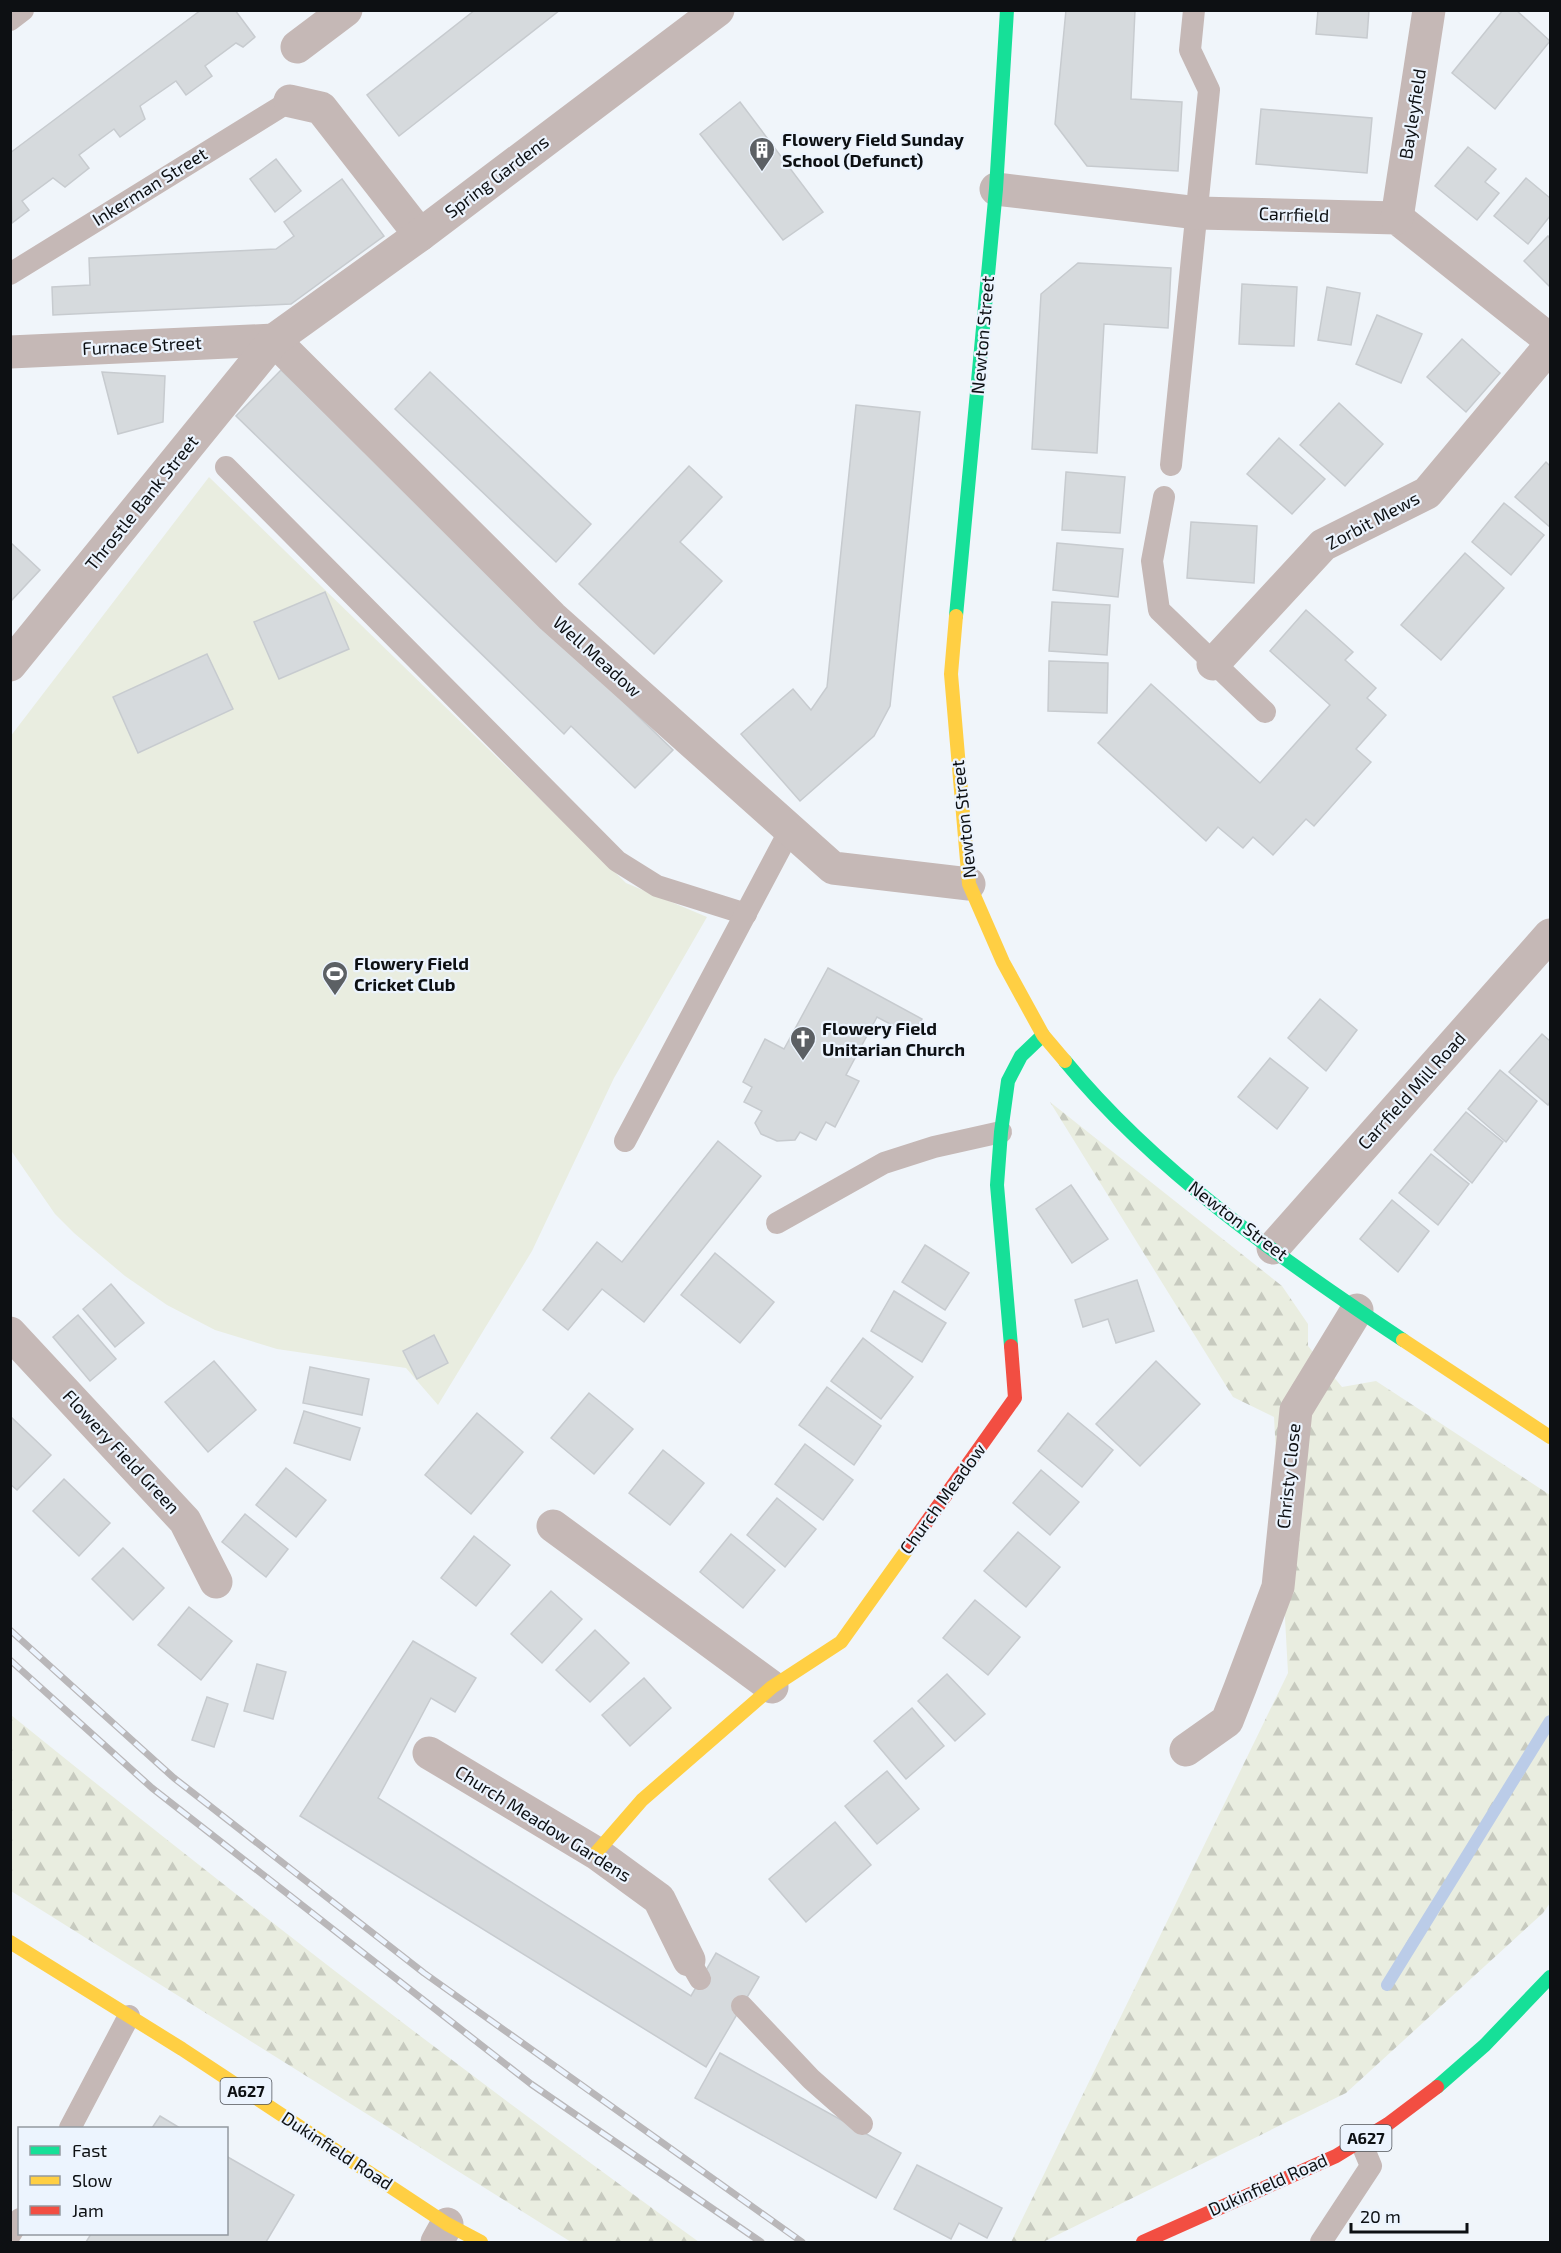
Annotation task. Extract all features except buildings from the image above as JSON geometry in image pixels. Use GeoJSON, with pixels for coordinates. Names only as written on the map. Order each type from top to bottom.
{"type":"FeatureCollection","features":[{"type":"Feature","properties":{"kind":"main road","name":"Newton Street"},"geometry":{"type":"LineString","coordinates":[[1006,10],[996,189],[951,674],[969,884],[1003,962],[1042,1035],[1098,1102],[1202,1196],[1357,1310],[1551,1437]]}},
{"type":"Feature","properties":{"kind":"main road","name":"Church Meadow"},"geometry":{"type":"LineString","coordinates":[[596,1853],[642,1800],[772,1687],[841,1642],[1015,1398],[997,1185],[1008,1081],[1022,1056],[1042,1035]]}},
{"type":"Feature","properties":{"kind":"main road","name":"Dukinfield Road"},"geometry":{"type":"LineString","coordinates":[[10,1942],[129,2016],[442,2233],[481,2242]]}},
{"type":"Feature","properties":{"kind":"main road","name":"Dukinfield Road"},"geometry":{"type":"LineString","coordinates":[[1143,2242],[1188,2233],[1361,2142],[1439,2087],[1514,2019],[1551,1977]]}},
{"type":"Feature","properties":{"kind":"street"},"geometry":{"type":"LineString","coordinates":[[297,47],[346,10]]}},
{"type":"Feature","properties":{"kind":"street","name":"Bayleyfield"},"geometry":{"type":"LineString","coordinates":[[1397,218],[1429,10]]}},
{"type":"Feature","properties":{"kind":"street","name":"Spring Gardens"},"geometry":{"type":"LineString","coordinates":[[274,340],[420,235],[702,15]]}},
{"type":"Feature","properties":{"kind":"street"},"geometry":{"type":"LineString","coordinates":[[290,101],[321,108],[420,235]]}},
{"type":"Feature","properties":{"kind":"street","name":"Carrfield"},"geometry":{"type":"LineString","coordinates":[[996,189],[1198,213],[1397,218]]}},
{"type":"Feature","properties":{"kind":"street"},"geometry":{"type":"LineString","coordinates":[[1397,218],[1551,340]]}},
{"type":"Feature","properties":{"kind":"street","name":"Well Meadow"},"geometry":{"type":"LineString","coordinates":[[274,340],[552,617],[833,868],[969,884]]}},
{"type":"Feature","properties":{"kind":"street","name":"Furnace Street"},"geometry":{"type":"LineString","coordinates":[[10,352],[274,340]]}},
{"type":"Feature","properties":{"kind":"street","name":"Throstle Bank Street"},"geometry":{"type":"LineString","coordinates":[[10,666],[274,340]]}},
{"type":"Feature","properties":{"kind":"street","name":"Zorbit Mews"},"geometry":{"type":"LineString","coordinates":[[1213,664],[1323,545],[1427,493],[1551,346]]}},
{"type":"Feature","properties":{"kind":"street","name":"Carrfield Mill Road"},"geometry":{"type":"LineString","coordinates":[[1273,1248],[1551,934]]}},
{"type":"Feature","properties":{"kind":"street","name":"Christy Close"},"geometry":{"type":"LineString","coordinates":[[1186,1749],[1227,1721],[1278,1587],[1296,1410],[1357,1310]]}},
{"type":"Feature","properties":{"kind":"street","name":"Flowery Field Green"},"geometry":{"type":"LineString","coordinates":[[10,1333],[185,1521],[216,1582]]}},
{"type":"Feature","properties":{"kind":"street"},"geometry":{"type":"LineString","coordinates":[[553,1526],[772,1687]]}},
{"type":"Feature","properties":{"kind":"street","name":"Church Meadow Gardens"},"geometry":{"type":"LineString","coordinates":[[429,1753],[596,1853],[659,1899],[695,1970]]}},
{"type":"Feature","properties":{"kind":"lane"},"geometry":{"type":"LineString","coordinates":[[10,20],[23,10]]}},
{"type":"Feature","properties":{"kind":"lane"},"geometry":{"type":"LineString","coordinates":[[1171,465],[1209,90],[1190,50],[1194,10]]}},
{"type":"Feature","properties":{"kind":"lane","name":"Inkerman Street"},"geometry":{"type":"LineString","coordinates":[[10,274],[290,101]]}},
{"type":"Feature","properties":{"kind":"lane"},"geometry":{"type":"LineString","coordinates":[[226,467],[617,861],[657,886],[746,914]]}},
{"type":"Feature","properties":{"kind":"lane"},"geometry":{"type":"LineString","coordinates":[[1164,497],[1152,561],[1159,610],[1265,712]]}},
{"type":"Feature","properties":{"kind":"lane"},"geometry":{"type":"LineString","coordinates":[[625,1141],[790,830]]}},
{"type":"Feature","properties":{"kind":"lane"},"geometry":{"type":"LineString","coordinates":[[777,1223],[884,1163],[934,1147],[1001,1132]]}},
{"type":"Feature","properties":{"kind":"lane"},"geometry":{"type":"LineString","coordinates":[[742,2006],[811,2079],[862,2124]]}},
{"type":"Feature","properties":{"kind":"lane"},"geometry":{"type":"LineString","coordinates":[[71,2127],[129,2016]]}},
{"type":"Feature","properties":{"kind":"lane"},"geometry":{"type":"LineString","coordinates":[[1321,2242],[1371,2166],[1361,2142]]}},
{"type":"Feature","properties":{"kind":"lane"},"geometry":{"type":"LineString","coordinates":[[10,2235],[18,2222]]}},
{"type":"Feature","properties":{"kind":"green space","name":"Flowery Field Cricket Club"},"geometry":{"type":"Polygon","coordinates":[[[209,477],[626,883],[707,917],[614,1078],[532,1251],[438,1405],[406,1368],[277,1349],[215,1330],[167,1305],[125,1276],[74,1233],[55,1214],[10,1149],[10,737],[209,477]]]}},
{"type":"Feature","properties":{"kind":"green space"},"geometry":{"type":"Polygon","coordinates":[[[1050,1102],[1282,1286],[1308,1324],[1308,1346],[1342,1387],[1376,1381],[1550,1495],[1550,1903],[1543,1913],[1346,2093],[1043,2242],[1011,2242],[1288,1673],[1274,1417],[1233,1397],[1050,1102]]]}},
{"type":"Feature","properties":{"kind":"green space"},"geometry":{"type":"Polygon","coordinates":[[[11,1715],[351,1983],[524,2114],[699,2242],[571,2242],[11,1891],[11,1715]]]}},
{"type":"Feature","properties":{"kind":"waterway"},"geometry":{"type":"LineString","coordinates":[[1387,1985],[1550,1721]]}},
{"type":"Feature","properties":{"kind":"railway"},"geometry":{"type":"LineString","coordinates":[[10,1630],[174,1778],[424,1973],[802,2242]]}},
{"type":"Feature","properties":{"kind":"railway"},"geometry":{"type":"LineString","coordinates":[[10,1660],[152,1788],[531,2084],[761,2242]]}},
{"type":"Feature","properties":{"kind":"traffic: fast"},"geometry":{"type":"LineString","coordinates":[[956,616],[996,189],[1007,10]]}},
{"type":"Feature","properties":{"kind":"traffic: fast"},"geometry":{"type":"LineString","coordinates":[[1011,1346],[997,1185],[1001,1132],[1008,1081],[1021,1056],[1043,1035]]}},
{"type":"Feature","properties":{"kind":"traffic: fast"},"geometry":{"type":"LineString","coordinates":[[1065,1061],[1139,1140],[1180,1177],[1313,1279],[1403,1340]]}},
{"type":"Feature","properties":{"kind":"traffic: fast"},"geometry":{"type":"LineString","coordinates":[[1437,2087],[1485,2045],[1550,1977]]}},
{"type":"Feature","properties":{"kind":"traffic: slow"},"geometry":{"type":"LineString","coordinates":[[956,616],[951,674],[969,884],[1003,962],[1043,1035],[1065,1061]]}},
{"type":"Feature","properties":{"kind":"traffic: slow"},"geometry":{"type":"LineString","coordinates":[[1403,1340],[1550,1437]]}},
{"type":"Feature","properties":{"kind":"traffic: slow"},"geometry":{"type":"LineString","coordinates":[[596,1853],[642,1800],[772,1687],[841,1642],[911,1544]]}},
{"type":"Feature","properties":{"kind":"traffic: slow"},"geometry":{"type":"LineString","coordinates":[[10,1942],[182,2049],[447,2224],[481,2242]]}},
{"type":"Feature","properties":{"kind":"traffic: jam"},"geometry":{"type":"LineString","coordinates":[[911,1544],[1015,1398],[1011,1346]]}},
{"type":"Feature","properties":{"kind":"traffic: jam"},"geometry":{"type":"LineString","coordinates":[[1143,2242],[1336,2156],[1388,2124],[1437,2087]]}},
{"type":"Feature","properties":{"kind":"place","name":"Flowery Field Sunday School (Defunct)"},"geometry":{"type":"Point","coordinates":[762,173]}},
{"type":"Feature","properties":{"kind":"place","name":"Flowery Field Cricket Club"},"geometry":{"type":"Point","coordinates":[335,997]}},
{"type":"Feature","properties":{"kind":"place","name":"Flowery Field Unitarian Church"},"geometry":{"type":"Point","coordinates":[803,1062]}}]}
